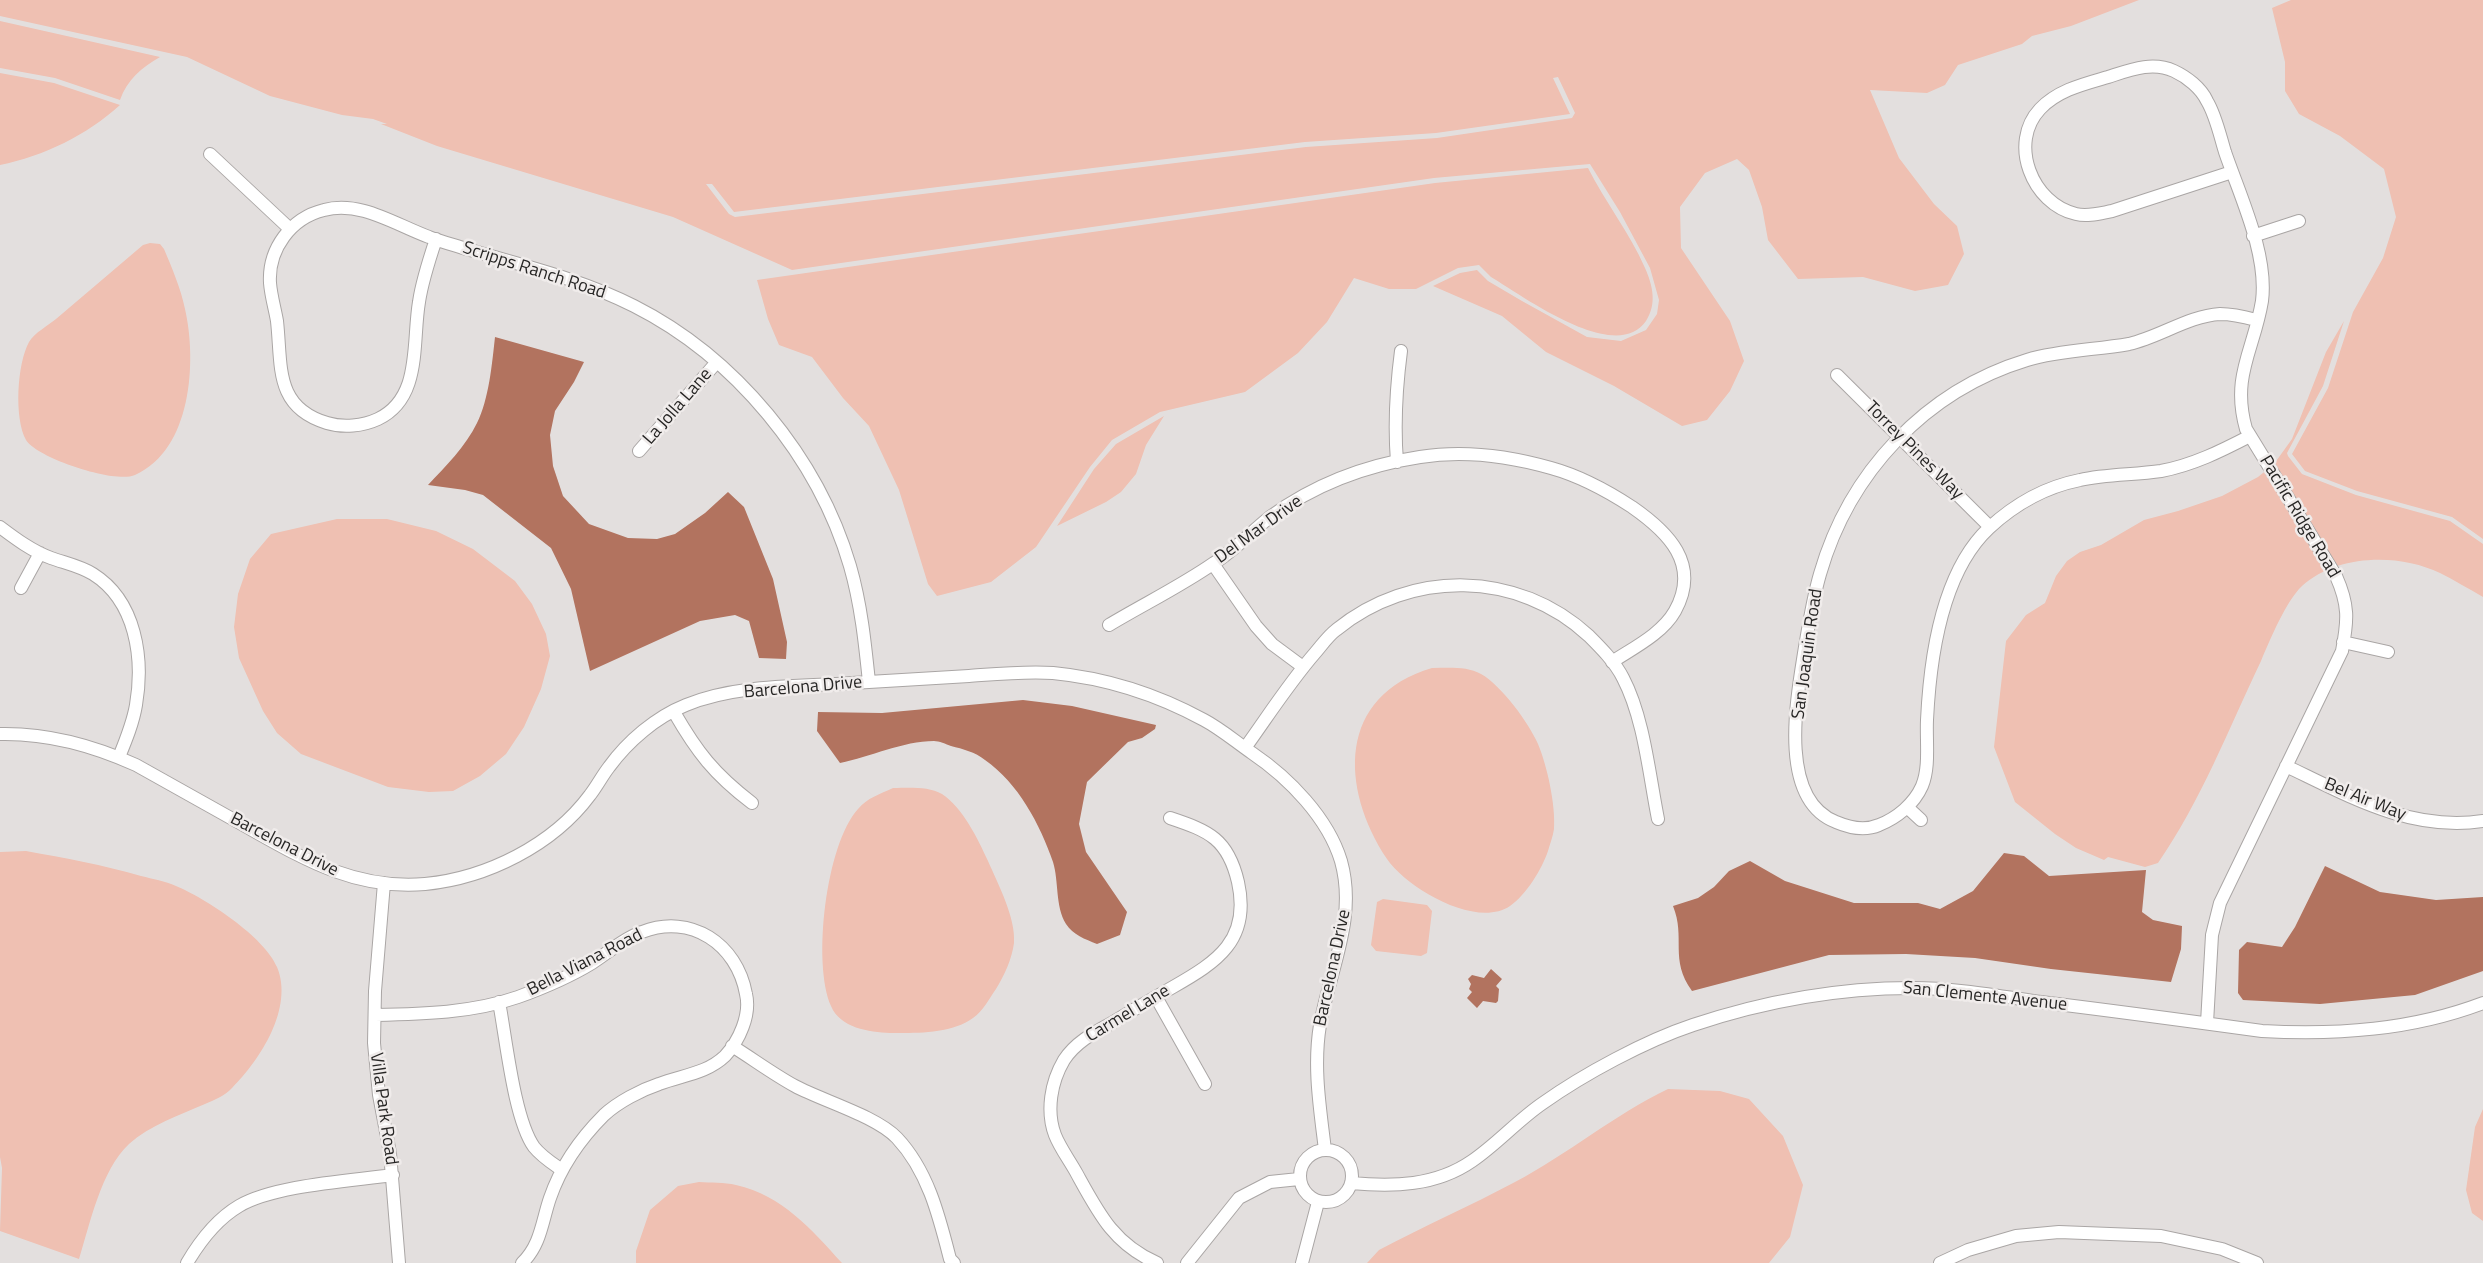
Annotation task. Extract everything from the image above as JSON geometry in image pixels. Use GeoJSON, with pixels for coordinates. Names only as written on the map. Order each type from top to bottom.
{"type":"FeatureCollection","features":[{"type":"Feature","properties":{"kind":"street","name":"Pacific Ridge Road"},"geometry":{"type":"LineString","coordinates":[[2207,1023],[2211,946],[2220,903],[2342,651],[2348,613],[2345,596],[2336,576],[2250,436],[2242,418],[2240,387],[2262,302],[2259,252],[2253,236],[2232,172],[2208,102],[2188,79],[2175,71],[2160,66],[2139,67],[2064,91],[2038,111],[2026,142],[2026,157],[2038,189],[2061,208],[2076,214],[2092,215],[2112,211],[2232,172]]}},
{"type":"Feature","properties":{"kind":"street"},"geometry":{"type":"LineString","coordinates":[[210,154],[290,230]]}},
{"type":"Feature","properties":{"kind":"street","name":"Scripps Ranch Road"},"geometry":{"type":"LineString","coordinates":[[436,239],[419,301],[410,384],[401,402],[387,414],[368,424],[345,426],[328,424],[307,415],[294,405],[281,376],[277,321],[270,282],[271,262],[278,244],[290,230],[298,222],[315,213],[338,207],[370,213],[436,239],[552,273],[597,289],[636,307],[671,329],[716,363],[751,396],[795,450],[819,490],[838,532],[856,590],[869,682]]}},
{"type":"Feature","properties":{"kind":"street"},"geometry":{"type":"LineString","coordinates":[[2253,236],[2299,221]]}},
{"type":"Feature","properties":{"kind":"street","name":"San Joaquin Road"},"geometry":{"type":"LineString","coordinates":[[2250,436],[2199,461],[2161,471],[2080,480],[2044,491],[2026,500],[1990,527],[1973,546],[1959,568],[1952,586],[1931,671],[1923,784],[1907,807],[1896,817],[1870,828],[1852,828],[1832,821],[1814,808],[1802,790],[1797,767],[1797,704],[1811,612],[1819,575],[1843,513],[1879,458],[1899,437],[1941,401],[1989,374],[2024,361],[2050,354],[2138,342],[2202,317],[2222,314],[2256,320]]}},
{"type":"Feature","properties":{"kind":"street"},"geometry":{"type":"LineString","coordinates":[[1397,462],[1394,423],[1395,393],[1401,351]]}},
{"type":"Feature","properties":{"kind":"street","name":"La Jolla Lane"},"geometry":{"type":"LineString","coordinates":[[639,451],[716,363]]}},
{"type":"Feature","properties":{"kind":"street","name":"Torrey Pines Way"},"geometry":{"type":"LineString","coordinates":[[1837,375],[1990,527]]}},
{"type":"Feature","properties":{"kind":"street","name":"Del Mar Drive"},"geometry":{"type":"LineString","coordinates":[[1109,625],[1213,564],[1271,517],[1336,479],[1421,457],[1484,455],[1552,468],[1601,486],[1656,523],[1672,540],[1681,557],[1684,575],[1681,594],[1674,612],[1656,632],[1612,662]]}},
{"type":"Feature","properties":{"kind":"street"},"geometry":{"type":"LineString","coordinates":[[0,527],[40,553],[75,565],[94,575],[118,597],[129,617],[136,641],[138,694],[130,728],[119,757]]}},
{"type":"Feature","properties":{"kind":"street"},"geometry":{"type":"LineString","coordinates":[[21,588],[40,553]]}},
{"type":"Feature","properties":{"kind":"street"},"geometry":{"type":"LineString","coordinates":[[1213,564],[1256,626],[1272,644],[1303,667]]}},
{"type":"Feature","properties":{"kind":"street"},"geometry":{"type":"LineString","coordinates":[[1245,748],[1303,667],[1334,631],[1358,614],[1385,600],[1413,590],[1447,585],[1481,586],[1512,591],[1548,606],[1577,625],[1603,650],[1623,678],[1638,719],[1658,819]]}},
{"type":"Feature","properties":{"kind":"street"},"geometry":{"type":"LineString","coordinates":[[2343,642],[2388,652]]}},
{"type":"Feature","properties":{"kind":"street","name":"Barcelona Drive"},"geometry":{"type":"LineString","coordinates":[[0,734],[32,735],[67,740],[119,757],[326,870],[352,878],[384,883],[422,884],[469,876],[495,866],[546,838],[589,797],[609,766],[632,742],[651,725],[685,705],[761,689],[1000,674],[1052,673],[1127,688],[1170,704],[1207,722],[1245,748],[1289,783],[1315,813],[1334,840],[1345,879],[1347,900],[1343,937],[1320,1025],[1316,1068],[1317,1096],[1325,1150]]}},
{"type":"Feature","properties":{"kind":"street"},"geometry":{"type":"LineString","coordinates":[[674,712],[697,751],[709,766],[728,785],[752,803]]}},
{"type":"Feature","properties":{"kind":"street","name":"Bel Air Way"},"geometry":{"type":"LineString","coordinates":[[2286,766],[2388,813],[2419,821],[2465,824],[2483,821]]}},
{"type":"Feature","properties":{"kind":"street"},"geometry":{"type":"LineString","coordinates":[[1907,807],[1921,820]]}},
{"type":"Feature","properties":{"kind":"street","name":"Carmel Lane"},"geometry":{"type":"LineString","coordinates":[[1157,1263],[1133,1251],[1118,1239],[1100,1215],[1054,1134],[1051,1092],[1065,1059],[1085,1038],[1209,966],[1233,939],[1239,920],[1240,904],[1237,879],[1229,856],[1218,839],[1200,828],[1170,818]]}},
{"type":"Feature","properties":{"kind":"street","name":"Villa Park Road"},"geometry":{"type":"LineString","coordinates":[[384,883],[374,1043],[379,1095],[393,1175],[399,1263]]}},
{"type":"Feature","properties":{"kind":"street","name":"Bella Viana Road"},"geometry":{"type":"LineString","coordinates":[[375,1015],[430,1014],[499,1002],[553,983],[589,965],[640,932],[657,928],[682,927],[721,944],[732,957],[743,978],[747,997],[740,1035],[715,1065],[695,1074],[659,1084],[606,1113],[572,1152],[550,1198],[538,1241],[522,1263]]}},
{"type":"Feature","properties":{"kind":"street","name":"San Clemente Avenue"},"geometry":{"type":"LineString","coordinates":[[1351,1184],[1384,1186],[1442,1177],[1472,1161],[1542,1103],[1603,1065],[1691,1025],[1750,1009],[1813,996],[1863,990],[1913,988],[1970,992],[2262,1031],[2308,1033],[2355,1031],[2431,1019],[2483,1003]]}},
{"type":"Feature","properties":{"kind":"street"},"geometry":{"type":"LineString","coordinates":[[1156,997],[1205,1084]]}},
{"type":"Feature","properties":{"kind":"street"},"geometry":{"type":"LineString","coordinates":[[499,1002],[522,1124],[533,1146],[545,1159],[562,1170]]}},
{"type":"Feature","properties":{"kind":"street"},"geometry":{"type":"LineString","coordinates":[[732,1046],[792,1084],[830,1103],[867,1117],[896,1137],[918,1166],[936,1204],[950,1259],[954,1263]]}},
{"type":"Feature","properties":{"kind":"street"},"geometry":{"type":"LineString","coordinates":[[1325,1150],[1334,1151],[1345,1158],[1352,1174],[1351,1184],[1344,1196],[1336,1201],[1318,1202],[1307,1195],[1299,1179],[1300,1170],[1308,1156],[1325,1150]]}},
{"type":"Feature","properties":{"kind":"street"},"geometry":{"type":"LineString","coordinates":[[187,1263],[198,1244],[239,1206],[265,1196],[310,1186],[393,1175]]}},
{"type":"Feature","properties":{"kind":"street"},"geometry":{"type":"LineString","coordinates":[[1187,1263],[1239,1198],[1270,1182],[1299,1179]]}},
{"type":"Feature","properties":{"kind":"street"},"geometry":{"type":"LineString","coordinates":[[1302,1263],[1318,1202]]}},
{"type":"Feature","properties":{"kind":"street"},"geometry":{"type":"LineString","coordinates":[[1940,1263],[1976,1248],[2016,1236],[2059,1232],[2161,1236],[2222,1250],[2257,1263]]}},
{"type":"Feature","properties":{"kind":"shaded area"},"geometry":{"type":"Polygon","coordinates":[[[0,0],[2139,0],[2071,26],[2032,36],[2022,44],[1958,65],[1945,85],[1927,93],[1870,90],[1899,158],[1934,204],[1957,226],[1964,254],[1948,285],[1915,291],[1863,277],[1798,279],[1768,240],[1762,207],[1749,170],[1737,159],[1705,173],[1680,207],[1681,248],[1730,321],[1744,361],[1730,391],[1707,420],[1682,426],[1614,386],[1546,352],[1502,316],[1433,286],[1460,273],[1477,270],[1488,281],[1587,337],[1621,341],[1646,330],[1657,314],[1659,300],[1650,268],[1620,212],[1590,164],[1434,178],[792,270],[673,217],[437,146],[373,119],[342,115],[270,96],[187,57],[0,16],[0,0]],[[1558,77],[1553,78],[1570,114],[1436,133],[1305,142],[734,212],[712,184],[706,184],[729,214],[735,217],[1306,147],[1437,138],[1572,118],[1575,113],[1558,77]]]}},
{"type":"Feature","properties":{"kind":"shaded area"},"geometry":{"type":"Polygon","coordinates":[[[2291,0],[2483,0],[2483,539],[2452,517],[2357,491],[2305,471],[2292,454],[2328,388],[2353,312],[2383,258],[2396,217],[2384,169],[2340,136],[2299,114],[2285,91],[2285,62],[2272,8],[2291,0]]]}},
{"type":"Feature","properties":{"kind":"shaded area"},"geometry":{"type":"Polygon","coordinates":[[[0,21],[160,57],[136,75],[120,100],[55,78],[0,68],[0,21]]]}},
{"type":"Feature","properties":{"kind":"shaded area"},"geometry":{"type":"Polygon","coordinates":[[[0,73],[54,83],[120,105],[94,126],[64,143],[33,156],[0,165],[0,73]]]}},
{"type":"Feature","properties":{"kind":"shaded area"},"geometry":{"type":"Polygon","coordinates":[[[1588,168],[1632,242],[1650,281],[1653,295],[1652,308],[1646,321],[1632,333],[1614,335],[1592,331],[1569,323],[1491,277],[1479,265],[1458,268],[1416,289],[1389,289],[1354,278],[1327,322],[1298,353],[1245,392],[1160,412],[1112,440],[1090,467],[1036,547],[991,582],[937,596],[928,584],[899,490],[869,426],[843,398],[812,357],[779,345],[768,319],[757,280],[1435,183],[1588,168]]]}},
{"type":"Feature","properties":{"kind":"shaded area"},"geometry":{"type":"Polygon","coordinates":[[[160,244],[164,249],[179,286],[189,330],[189,378],[186,402],[179,425],[169,446],[154,463],[135,475],[111,476],[77,468],[45,454],[26,440],[20,418],[18,391],[25,352],[34,335],[143,245],[160,244]]]}},
{"type":"Feature","properties":{"kind":"shaded area"},"geometry":{"type":"Polygon","coordinates":[[[2344,321],[2323,386],[2287,453],[2288,456],[2302,474],[2356,495],[2450,521],[2483,544],[2483,597],[2440,573],[2406,562],[2369,560],[2350,563],[2316,575],[2302,586],[2284,611],[2201,790],[2158,863],[2145,867],[2108,857],[2104,860],[2076,848],[2015,802],[1994,747],[2006,641],[2026,615],[2045,603],[2056,576],[2067,561],[2080,552],[2101,545],[2144,520],[2222,496],[2258,477],[2274,464],[2292,439],[2326,352],[2344,321]]]}},
{"type":"Feature","properties":{"kind":"shaded area"},"geometry":{"type":"Polygon","coordinates":[[[495,337],[584,362],[555,411],[550,435],[553,466],[563,496],[589,524],[628,538],[657,539],[675,534],[705,513],[728,492],[744,507],[773,579],[787,642],[786,659],[759,658],[749,621],[735,615],[700,621],[590,671],[571,589],[551,548],[483,495],[428,485],[461,448],[477,423],[487,392],[495,337]]]}},
{"type":"Feature","properties":{"kind":"shaded area"},"geometry":{"type":"Polygon","coordinates":[[[1164,416],[1146,445],[1136,474],[1121,492],[1057,526],[1094,469],[1116,444],[1164,416]]]}},
{"type":"Feature","properties":{"kind":"shaded area"},"geometry":{"type":"Polygon","coordinates":[[[337,519],[387,519],[436,531],[473,549],[515,581],[532,604],[546,634],[550,656],[541,689],[524,727],[506,754],[480,776],[453,791],[429,792],[388,787],[301,754],[277,733],[263,711],[239,658],[234,627],[238,594],[250,559],[271,534],[337,519]]]}},
{"type":"Feature","properties":{"kind":"shaded area"},"geometry":{"type":"Polygon","coordinates":[[[1432,668],[1470,670],[1489,679],[1514,705],[1534,735],[1548,774],[1554,832],[1548,851],[1538,873],[1522,895],[1510,906],[1496,912],[1461,909],[1426,893],[1410,882],[1387,859],[1372,832],[1361,803],[1356,775],[1356,747],[1364,722],[1378,700],[1401,681],[1432,668]]]}},
{"type":"Feature","properties":{"kind":"shaded area"},"geometry":{"type":"Polygon","coordinates":[[[1023,700],[1072,706],[1156,725],[1155,729],[1142,738],[1128,742],[1087,782],[1079,824],[1086,852],[1127,912],[1120,935],[1097,944],[1076,934],[1066,924],[1060,909],[1053,862],[1042,833],[1018,792],[997,769],[969,751],[934,741],[899,746],[840,763],[817,731],[818,712],[882,713],[1023,700]]]}},
{"type":"Feature","properties":{"kind":"shaded area"},"geometry":{"type":"Polygon","coordinates":[[[893,788],[936,791],[957,807],[984,852],[1012,923],[1013,949],[996,989],[977,1015],[964,1023],[944,1030],[890,1033],[856,1027],[848,1024],[835,1013],[825,987],[823,934],[825,904],[838,848],[847,826],[858,809],[870,799],[893,788]]]}},
{"type":"Feature","properties":{"kind":"shaded area"},"geometry":{"type":"Polygon","coordinates":[[[26,851],[112,868],[168,883],[188,892],[218,909],[260,943],[277,967],[281,983],[278,1016],[271,1032],[253,1063],[232,1088],[219,1098],[146,1131],[119,1155],[98,1198],[79,1259],[0,1231],[2,1168],[0,1157],[0,852],[26,851]]]}},
{"type":"Feature","properties":{"kind":"shaded area"},"geometry":{"type":"Polygon","coordinates":[[[2004,853],[2024,856],[2049,876],[2146,870],[2142,912],[2153,920],[2182,926],[2181,949],[2171,982],[1975,958],[1906,954],[1829,955],[1692,991],[1681,969],[1677,918],[1673,906],[1698,898],[1714,887],[1729,871],[1750,861],[1785,881],[1854,903],[1918,903],[1940,909],[1973,891],[2004,853]]]}},
{"type":"Feature","properties":{"kind":"shaded area"},"geometry":{"type":"Polygon","coordinates":[[[2325,866],[2380,892],[2436,900],[2483,897],[2483,971],[2415,995],[2320,1004],[2243,1000],[2238,993],[2239,950],[2247,942],[2282,947],[2295,927],[2325,866]]]}},
{"type":"Feature","properties":{"kind":"shaded area"},"geometry":{"type":"Polygon","coordinates":[[[1383,899],[1427,905],[1432,911],[1427,953],[1421,956],[1376,951],[1371,945],[1377,902],[1383,899]]]}},
{"type":"Feature","properties":{"kind":"shaded area"},"geometry":{"type":"Polygon","coordinates":[[[1491,969],[1502,979],[1496,986],[1499,989],[1498,1001],[1496,1003],[1483,1001],[1477,1008],[1467,998],[1472,992],[1469,989],[1471,984],[1468,979],[1472,975],[1484,978],[1491,969]]]}},
{"type":"Feature","properties":{"kind":"shaded area"},"geometry":{"type":"Polygon","coordinates":[[[1668,1089],[1720,1091],[1749,1099],[1783,1136],[1803,1185],[1790,1237],[1769,1263],[1367,1263],[1379,1250],[1515,1182],[1648,1099],[1668,1089]]]}},
{"type":"Feature","properties":{"kind":"shaded area"},"geometry":{"type":"Polygon","coordinates":[[[2483,1109],[2483,1221],[2472,1213],[2466,1190],[2475,1127],[2483,1109]]]}},
{"type":"Feature","properties":{"kind":"shaded area"},"geometry":{"type":"Polygon","coordinates":[[[699,1182],[736,1185],[768,1197],[795,1215],[842,1263],[636,1263],[636,1251],[650,1210],[678,1186],[699,1182]]]}}]}
